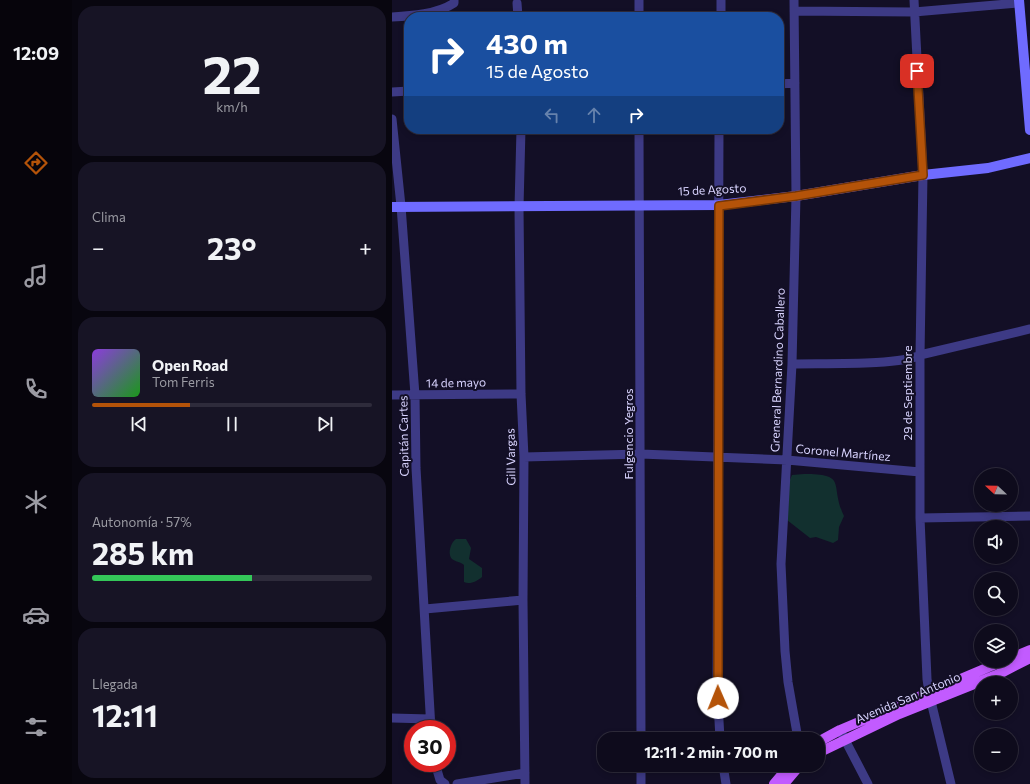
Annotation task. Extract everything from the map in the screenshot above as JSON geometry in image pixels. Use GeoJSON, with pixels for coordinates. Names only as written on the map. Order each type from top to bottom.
{"type":"FeatureCollection","features":[{"type":"Feature","properties":{"kind":"main road"},"geometry":{"type":"LineString","coordinates":[[1018,655],[1030,650]]}},
{"type":"Feature","properties":{"kind":"main road","name":"Avenida San Antonio"},"geometry":{"type":"LineString","coordinates":[[825,740],[842,735],[930,698],[999,674],[1030,658]]}},
{"type":"Feature","properties":{"kind":"main road","name":"Avenida San Antonio"},"geometry":{"type":"LineString","coordinates":[[930,698],[989,668]]}},
{"type":"Feature","properties":{"kind":"main road","name":"Avenida San Antonio"},"geometry":{"type":"LineString","coordinates":[[825,748],[842,735]]}},
{"type":"Feature","properties":{"kind":"main road"},"geometry":{"type":"LineString","coordinates":[[774,784],[784,772]]}},
{"type":"Feature","properties":{"kind":"main road"},"geometry":{"type":"LineString","coordinates":[[784,784],[794,772]]}},
{"type":"Feature","properties":{"kind":"street"},"geometry":{"type":"LineString","coordinates":[[426,12],[448,7],[454,3],[454,0]]}},
{"type":"Feature","properties":{"kind":"street"},"geometry":{"type":"LineString","coordinates":[[639,0],[639,12]]}},
{"type":"Feature","properties":{"kind":"street"},"geometry":{"type":"LineString","coordinates":[[721,0],[721,12]]}},
{"type":"Feature","properties":{"kind":"street","name":"Greneral Bernardino Caballero"},"geometry":{"type":"LineString","coordinates":[[794,0],[796,196],[792,364],[781,564],[785,651],[788,682],[797,732]]}},
{"type":"Feature","properties":{"kind":"street","name":"29 de Septiembre"},"geometry":{"type":"LineString","coordinates":[[914,0],[923,175],[920,355],[920,518],[930,698],[951,784]]}},
{"type":"Feature","properties":{"kind":"street"},"geometry":{"type":"LineString","coordinates":[[794,11],[914,12],[1019,1],[1030,130]]}},
{"type":"Feature","properties":{"kind":"street"},"geometry":{"type":"LineString","coordinates":[[517,3],[518,12]]}},
{"type":"Feature","properties":{"kind":"street"},"geometry":{"type":"LineString","coordinates":[[392,17],[404,15]]}},
{"type":"Feature","properties":{"kind":"street"},"geometry":{"type":"LineString","coordinates":[[784,84],[795,83]]}},
{"type":"Feature","properties":{"kind":"street"},"geometry":{"type":"LineString","coordinates":[[392,92],[404,91]]}},
{"type":"Feature","properties":{"kind":"street","name":"Capitán Cartes"},"geometry":{"type":"LineString","coordinates":[[392,119],[397,206],[415,395],[416,468],[430,719]]}},
{"type":"Feature","properties":{"kind":"street","name":"Gill Vargas"},"geometry":{"type":"LineString","coordinates":[[521,134],[518,207],[521,394],[524,457],[523,600],[525,784]]}},
{"type":"Feature","properties":{"kind":"street","name":"Fulgencio Yegros"},"geometry":{"type":"LineString","coordinates":[[639,134],[641,732]]}},
{"type":"Feature","properties":{"kind":"street"},"geometry":{"type":"LineString","coordinates":[[719,134],[718,684],[720,732]]}},
{"type":"Feature","properties":{"kind":"street","name":"15 de Agosto"},"geometry":{"type":"LineString","coordinates":[[397,206],[719,206],[796,196],[923,175],[988,168],[1030,158]]}},
{"type":"Feature","properties":{"kind":"street"},"geometry":{"type":"LineString","coordinates":[[792,364],[885,361],[914,358],[920,355],[1030,329]]}},
{"type":"Feature","properties":{"kind":"street","name":"14 de mayo"},"geometry":{"type":"LineString","coordinates":[[392,395],[521,394]]}},
{"type":"Feature","properties":{"kind":"street","name":"Coronel Martínez"},"geometry":{"type":"LineString","coordinates":[[524,457],[641,454],[787,460],[920,472]]}},
{"type":"Feature","properties":{"kind":"street"},"geometry":{"type":"LineString","coordinates":[[920,518],[1030,516]]}},
{"type":"Feature","properties":{"kind":"street"},"geometry":{"type":"LineString","coordinates":[[424,609],[523,600]]}},
{"type":"Feature","properties":{"kind":"street"},"geometry":{"type":"LineString","coordinates":[[392,718],[430,719]]}},
{"type":"Feature","properties":{"kind":"street"},"geometry":{"type":"LineString","coordinates":[[842,735],[868,784]]}},
{"type":"Feature","properties":{"kind":"street"},"geometry":{"type":"LineString","coordinates":[[438,772],[440,780],[446,784]]}},
{"type":"Feature","properties":{"kind":"street"},"geometry":{"type":"LineString","coordinates":[[641,772],[641,784]]}},
{"type":"Feature","properties":{"kind":"street"},"geometry":{"type":"LineString","coordinates":[[724,772],[726,784]]}},
{"type":"Feature","properties":{"kind":"street"},"geometry":{"type":"LineString","coordinates":[[457,784],[524,773]]}},
{"type":"Feature","properties":{"kind":"green space"},"geometry":{"type":"Polygon","coordinates":[[[804,474],[827,476],[835,483],[844,516],[839,527],[838,540],[833,543],[816,537],[810,538],[787,520],[784,494],[792,475],[804,474]]]}},
{"type":"Feature","properties":{"kind":"green space"},"geometry":{"type":"Polygon","coordinates":[[[456,539],[466,539],[471,548],[469,559],[482,568],[482,577],[476,581],[471,583],[464,582],[464,565],[451,557],[450,548],[456,539]]]}},
{"type":"Feature","properties":{"kind":"route"},"geometry":{"type":"LineString","coordinates":[[718,698],[719,206],[796,196],[923,175],[917,71]]}}]}
